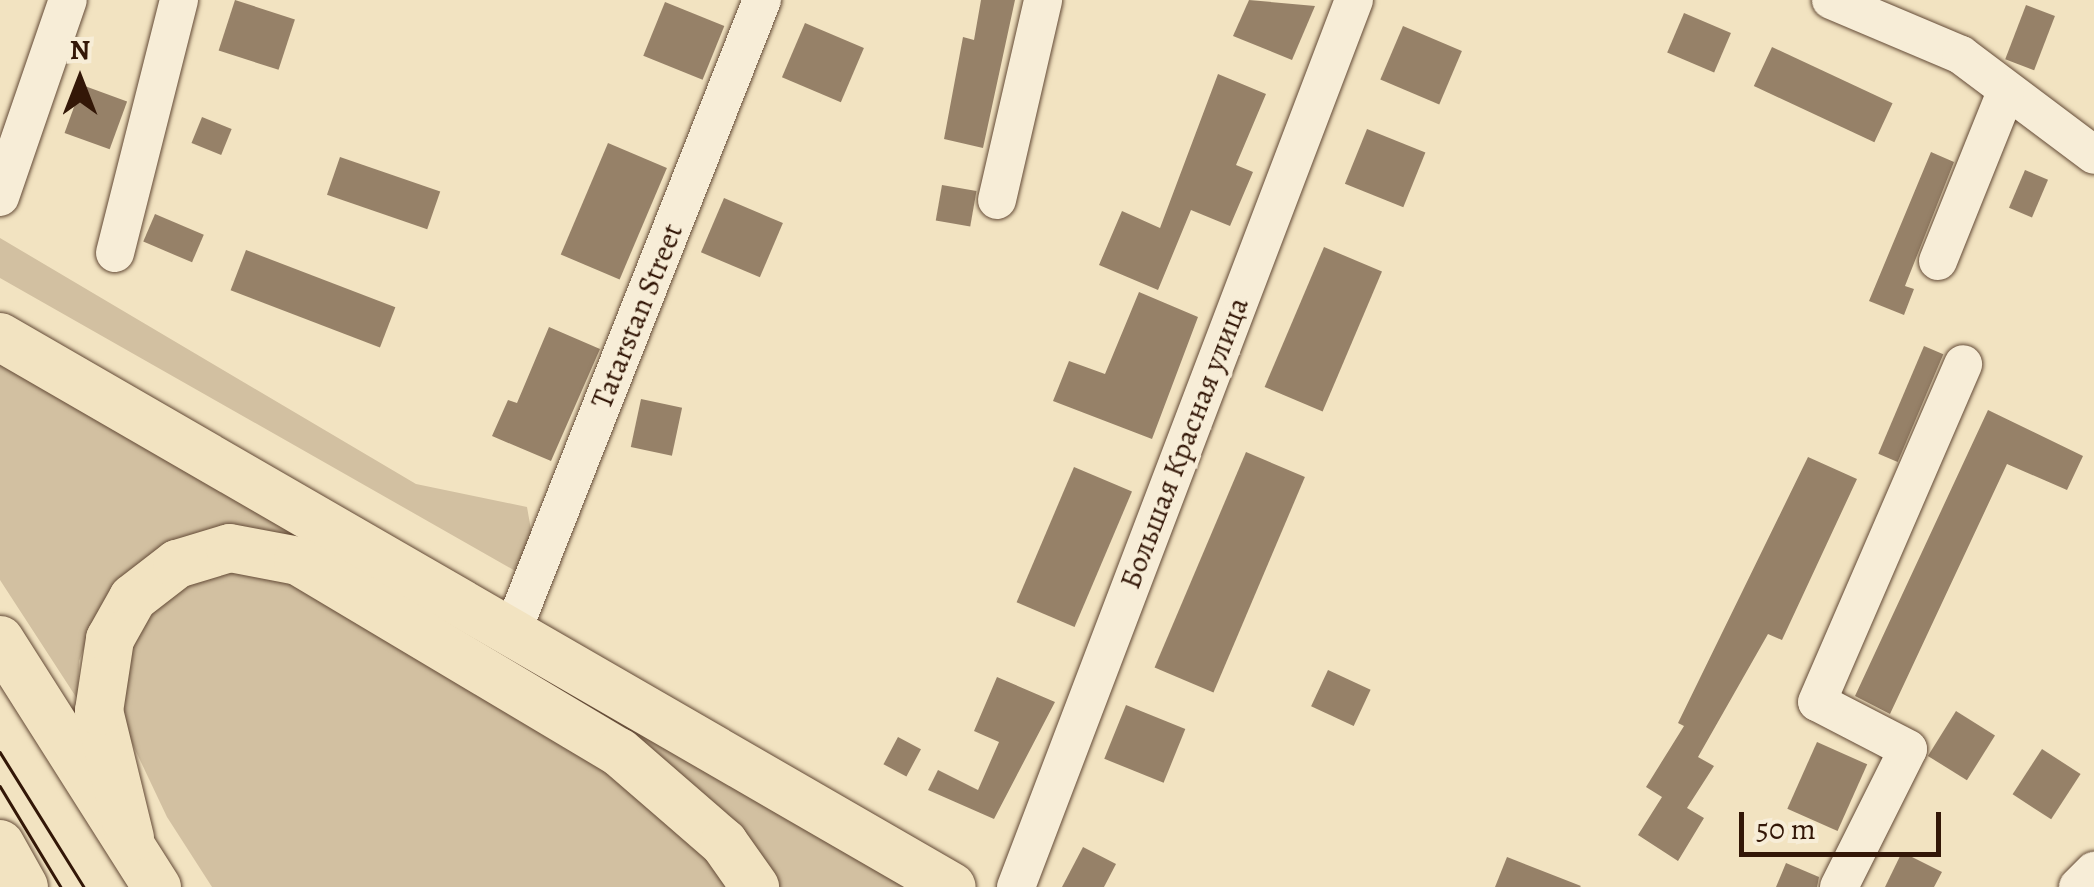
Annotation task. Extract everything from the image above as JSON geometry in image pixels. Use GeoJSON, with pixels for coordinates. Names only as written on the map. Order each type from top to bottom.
{"type":"FeatureCollection","features":[{"type":"Feature","properties":{"kind":"main road"},"geometry":{"type":"LineString","coordinates":[[0,337],[952,887]]}},
{"type":"Feature","properties":{"kind":"main road"},"geometry":{"type":"LineString","coordinates":[[130,838],[99,712],[110,640],[133,598],[176,564],[230,548],[298,562],[619,752],[724,842],[755,887]]}},
{"type":"Feature","properties":{"kind":"main road"},"geometry":{"type":"LineString","coordinates":[[0,640],[130,838],[157,887]]}},
{"type":"Feature","properties":{"kind":"street"},"geometry":{"type":"LineString","coordinates":[[0,196],[68,0]]}},
{"type":"Feature","properties":{"kind":"street"},"geometry":{"type":"LineString","coordinates":[[115,253],[179,0]]}},
{"type":"Feature","properties":{"kind":"street","name":"Tatarstan Street"},"geometry":{"type":"LineString","coordinates":[[512,632],[762,0]]}},
{"type":"Feature","properties":{"kind":"street"},"geometry":{"type":"LineString","coordinates":[[997,200],[1043,0]]}},
{"type":"Feature","properties":{"kind":"street","name":"Большая Красная улица"},"geometry":{"type":"LineString","coordinates":[[1016,887],[1354,0]]}},
{"type":"Feature","properties":{"kind":"street"},"geometry":{"type":"LineString","coordinates":[[1831,0],[1961,56],[2005,94],[2094,155]]}},
{"type":"Feature","properties":{"kind":"street"},"geometry":{"type":"LineString","coordinates":[[1938,261],[2005,94]]}},
{"type":"Feature","properties":{"kind":"street"},"geometry":{"type":"LineString","coordinates":[[1839,887],[1908,749],[1817,702],[1963,364]]}},
{"type":"Feature","properties":{"kind":"street"},"geometry":{"type":"LineString","coordinates":[[2078,887],[2094,871]]}},
{"type":"Feature","properties":{"kind":"shaded area"},"geometry":{"type":"Polygon","coordinates":[[[0,238],[416,484],[527,507],[533,541],[519,573],[0,278],[0,238]]]}},
{"type":"Feature","properties":{"kind":"shaded area"},"geometry":{"type":"Polygon","coordinates":[[[0,358],[937,887],[768,887],[289,543],[182,540],[148,556],[93,624],[79,661],[78,700],[0,580],[0,358]]]}},
{"type":"Feature","properties":{"kind":"shaded area"},"geometry":{"type":"Polygon","coordinates":[[[227,561],[287,574],[616,761],[738,887],[212,887],[167,817],[113,703],[137,617],[227,561]]]}},
{"type":"Feature","properties":{"kind":"building"},"geometry":{"type":"Polygon","coordinates":[[[235,0],[295,19],[279,70],[219,50],[235,0]]]}},
{"type":"Feature","properties":{"kind":"building"},"geometry":{"type":"Polygon","coordinates":[[[981,0],[1015,0],[983,148],[944,139],[963,37],[974,40],[981,0]]]}},
{"type":"Feature","properties":{"kind":"building"},"geometry":{"type":"Polygon","coordinates":[[[1249,0],[1315,6],[1292,60],[1233,36],[1249,0]]]}},
{"type":"Feature","properties":{"kind":"building"},"geometry":{"type":"Polygon","coordinates":[[[665,2],[724,26],[703,80],[643,56],[665,2]]]}},
{"type":"Feature","properties":{"kind":"building"},"geometry":{"type":"Polygon","coordinates":[[[2026,5],[2055,16],[2034,70],[2005,59],[2026,5]]]}},
{"type":"Feature","properties":{"kind":"building"},"geometry":{"type":"Polygon","coordinates":[[[1684,13],[1731,33],[1714,73],[1667,53],[1684,13]]]}},
{"type":"Feature","properties":{"kind":"building"},"geometry":{"type":"Polygon","coordinates":[[[805,23],[864,48],[841,102],[782,77],[805,23]]]}},
{"type":"Feature","properties":{"kind":"building"},"geometry":{"type":"Polygon","coordinates":[[[1403,26],[1462,51],[1439,104],[1380,79],[1403,26]]]}},
{"type":"Feature","properties":{"kind":"building"},"geometry":{"type":"Polygon","coordinates":[[[1772,47],[1893,103],[1874,142],[1754,86],[1772,47]]]}},
{"type":"Feature","properties":{"kind":"building"},"geometry":{"type":"Polygon","coordinates":[[[1218,74],[1266,94],[1236,165],[1253,172],[1230,226],[1191,210],[1158,290],[1099,265],[1122,211],[1160,228],[1218,74]]]}},
{"type":"Feature","properties":{"kind":"building"},"geometry":{"type":"Polygon","coordinates":[[[82,85],[127,101],[110,149],[65,133],[82,85]]]}},
{"type":"Feature","properties":{"kind":"building"},"geometry":{"type":"Polygon","coordinates":[[[202,117],[232,129],[221,155],[192,143],[202,117]]]}},
{"type":"Feature","properties":{"kind":"building"},"geometry":{"type":"Polygon","coordinates":[[[1367,129],[1425,153],[1403,207],[1345,184],[1367,129]]]}},
{"type":"Feature","properties":{"kind":"building"},"geometry":{"type":"Polygon","coordinates":[[[608,143],[667,168],[620,279],[561,254],[608,143]]]}},
{"type":"Feature","properties":{"kind":"building"},"geometry":{"type":"Polygon","coordinates":[[[1931,152],[1954,162],[1905,286],[1914,289],[1904,315],[1869,301],[1931,152]]]}},
{"type":"Feature","properties":{"kind":"building"},"geometry":{"type":"Polygon","coordinates":[[[340,157],[440,192],[427,229],[327,195],[340,157]]]}},
{"type":"Feature","properties":{"kind":"building"},"geometry":{"type":"Polygon","coordinates":[[[2025,170],[2048,180],[2032,218],[2009,208],[2025,170]]]}},
{"type":"Feature","properties":{"kind":"building"},"geometry":{"type":"Polygon","coordinates":[[[942,185],[976,191],[970,227],[936,220],[942,185]]]}},
{"type":"Feature","properties":{"kind":"building"},"geometry":{"type":"Polygon","coordinates":[[[724,198],[783,223],[760,277],[701,252],[724,198]]]}},
{"type":"Feature","properties":{"kind":"building"},"geometry":{"type":"Polygon","coordinates":[[[155,214],[204,235],[192,262],[143,242],[155,214]]]}},
{"type":"Feature","properties":{"kind":"building"},"geometry":{"type":"Polygon","coordinates":[[[1324,247],[1382,272],[1323,412],[1265,387],[1324,247]]]}},
{"type":"Feature","properties":{"kind":"building"},"geometry":{"type":"Polygon","coordinates":[[[246,250],[395,307],[380,347],[231,290],[246,250]]]}},
{"type":"Feature","properties":{"kind":"building"},"geometry":{"type":"Polygon","coordinates":[[[1139,292],[1198,317],[1152,439],[1053,401],[1069,361],[1105,374],[1139,292]]]}},
{"type":"Feature","properties":{"kind":"building"},"geometry":{"type":"Polygon","coordinates":[[[549,327],[600,349],[551,461],[492,436],[508,400],[517,403],[549,327]]]}},
{"type":"Feature","properties":{"kind":"building"},"geometry":{"type":"Polygon","coordinates":[[[1924,346],[1943,354],[1898,462],[1878,454],[1924,346]]]}},
{"type":"Feature","properties":{"kind":"building"},"geometry":{"type":"Polygon","coordinates":[[[641,399],[682,408],[672,456],[631,447],[641,399]]]}},
{"type":"Feature","properties":{"kind":"building"},"geometry":{"type":"Polygon","coordinates":[[[1988,410],[2083,456],[2067,490],[2007,464],[1890,714],[1855,696],[1988,410]]]}},
{"type":"Feature","properties":{"kind":"building"},"geometry":{"type":"Polygon","coordinates":[[[1246,452],[1305,477],[1213,692],[1155,667],[1246,452]]]}},
{"type":"Feature","properties":{"kind":"building"},"geometry":{"type":"Polygon","coordinates":[[[1808,457],[1857,479],[1782,640],[1768,634],[1698,757],[1714,766],[1687,808],[1704,818],[1678,861],[1638,835],[1662,797],[1646,787],[1684,726],[1678,723],[1808,457]]]}},
{"type":"Feature","properties":{"kind":"building"},"geometry":{"type":"Polygon","coordinates":[[[1074,467],[1132,492],[1075,627],[1017,602],[1074,467]]]}},
{"type":"Feature","properties":{"kind":"building"},"geometry":{"type":"Polygon","coordinates":[[[1328,670],[1371,690],[1354,726],[1311,706],[1328,670]]]}},
{"type":"Feature","properties":{"kind":"building"},"geometry":{"type":"Polygon","coordinates":[[[997,677],[1055,702],[994,819],[928,790],[938,770],[978,790],[999,742],[974,731],[997,677]]]}},
{"type":"Feature","properties":{"kind":"building"},"geometry":{"type":"Polygon","coordinates":[[[1126,705],[1185,729],[1164,783],[1104,759],[1126,705]]]}},
{"type":"Feature","properties":{"kind":"building"},"geometry":{"type":"Polygon","coordinates":[[[1956,711],[1995,735],[1967,780],[1928,756],[1956,711]]]}},
{"type":"Feature","properties":{"kind":"building"},"geometry":{"type":"Polygon","coordinates":[[[898,737],[921,749],[906,777],[883,764],[898,737]]]}},
{"type":"Feature","properties":{"kind":"building"},"geometry":{"type":"Polygon","coordinates":[[[1817,742],[1867,764],[1838,831],[1787,809],[1817,742]]]}},
{"type":"Feature","properties":{"kind":"building"},"geometry":{"type":"Polygon","coordinates":[[[2042,749],[2081,774],[2051,819],[2013,794],[2042,749]]]}},
{"type":"Feature","properties":{"kind":"building"},"geometry":{"type":"Polygon","coordinates":[[[1083,847],[1116,864],[1104,887],[1062,887],[1083,847]]]}},
{"type":"Feature","properties":{"kind":"building"},"geometry":{"type":"Polygon","coordinates":[[[1902,852],[1942,872],[1934,887],[1885,887],[1902,852]]]}},
{"type":"Feature","properties":{"kind":"building"},"geometry":{"type":"Polygon","coordinates":[[[1507,857],[1581,886],[1495,887],[1507,857]]]}},
{"type":"Feature","properties":{"kind":"building"},"geometry":{"type":"Polygon","coordinates":[[[1786,863],[1819,877],[1817,887],[1776,887],[1786,863]]]}},
{"type":"Feature","properties":{"kind":"tram line"},"geometry":{"type":"LineString","coordinates":[[0,752],[84,887]]}},
{"type":"Feature","properties":{"kind":"tram line"},"geometry":{"type":"LineString","coordinates":[[0,786],[61,887]]}}]}
